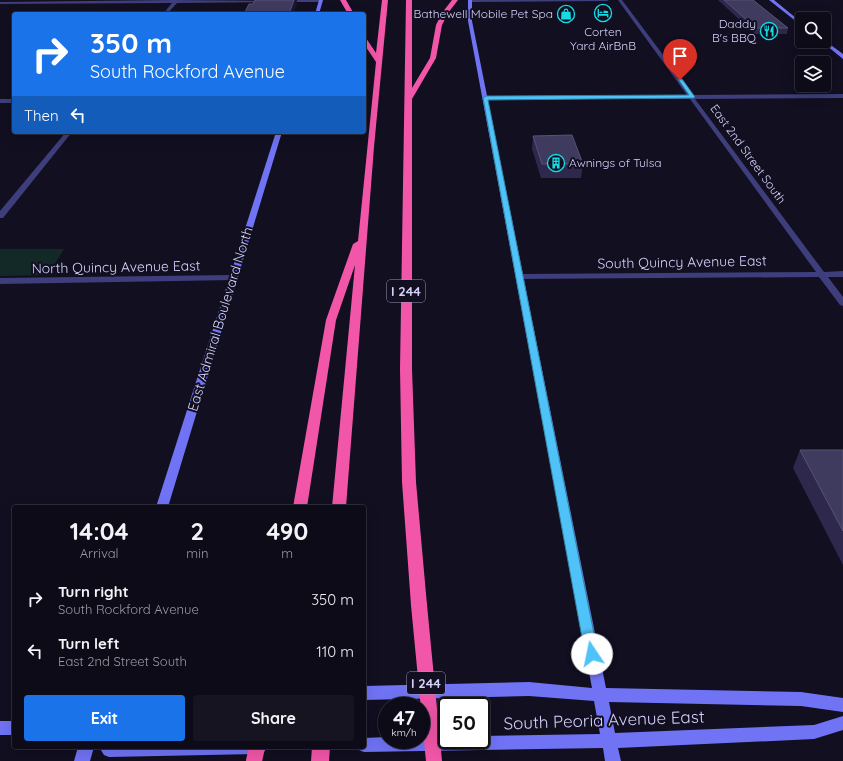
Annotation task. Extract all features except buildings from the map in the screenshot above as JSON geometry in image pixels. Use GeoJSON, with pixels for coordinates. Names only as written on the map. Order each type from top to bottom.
{"type":"FeatureCollection","features":[{"type":"Feature","properties":{"kind":"highway"},"geometry":{"type":"LineString","coordinates":[[343,0],[350,12]]}},
{"type":"Feature","properties":{"kind":"highway"},"geometry":{"type":"LineString","coordinates":[[339,505],[370,147],[385,0]]}},
{"type":"Feature","properties":{"kind":"highway","name":"I 244"},"geometry":{"type":"LineString","coordinates":[[409,0],[406,369],[409,482],[434,761]]}},
{"type":"Feature","properties":{"kind":"highway"},"geometry":{"type":"LineString","coordinates":[[408,100],[433,58],[439,25],[445,13],[455,0]]}},
{"type":"Feature","properties":{"kind":"highway"},"geometry":{"type":"LineString","coordinates":[[366,42],[379,62]]}},
{"type":"Feature","properties":{"kind":"highway"},"geometry":{"type":"LineString","coordinates":[[300,505],[331,320],[364,228]]}},
{"type":"Feature","properties":{"kind":"highway"},"geometry":{"type":"LineString","coordinates":[[254,761],[257,749]]}},
{"type":"Feature","properties":{"kind":"highway"},"geometry":{"type":"LineString","coordinates":[[320,761],[321,749]]}},
{"type":"Feature","properties":{"kind":"main road"},"geometry":{"type":"LineString","coordinates":[[470,0],[470,21],[613,761]]}},
{"type":"Feature","properties":{"kind":"main road"},"geometry":{"type":"LineString","coordinates":[[771,0],[795,19]]}},
{"type":"Feature","properties":{"kind":"main road"},"geometry":{"type":"LineString","coordinates":[[318,12],[321,1]]}},
{"type":"Feature","properties":{"kind":"main road"},"geometry":{"type":"LineString","coordinates":[[831,47],[843,57]]}},
{"type":"Feature","properties":{"kind":"main road","name":"East Admiral Boulevard North"},"geometry":{"type":"LineString","coordinates":[[163,505],[277,134]]}},
{"type":"Feature","properties":{"kind":"main road","name":"South Peoria Avenue East"},"geometry":{"type":"LineString","coordinates":[[366,693],[529,689],[599,694],[801,699],[843,705]]}},
{"type":"Feature","properties":{"kind":"main road","name":"South Peoria Avenue East"},"geometry":{"type":"LineString","coordinates":[[366,745],[609,741],[814,732],[843,723]]}},
{"type":"Feature","properties":{"kind":"main road"},"geometry":{"type":"LineString","coordinates":[[0,728],[12,728]]}},
{"type":"Feature","properties":{"kind":"main road"},"geometry":{"type":"LineString","coordinates":[[82,761],[85,749]]}},
{"type":"Feature","properties":{"kind":"main road"},"geometry":{"type":"LineString","coordinates":[[108,749],[159,749]]}},
{"type":"Feature","properties":{"kind":"street"},"geometry":{"type":"LineString","coordinates":[[470,0],[607,0]]}},
{"type":"Feature","properties":{"kind":"street","name":"East 2nd Street South"},"geometry":{"type":"LineString","coordinates":[[620,0],[693,97],[843,303]]}},
{"type":"Feature","properties":{"kind":"street"},"geometry":{"type":"LineString","coordinates":[[167,12],[176,1]]}},
{"type":"Feature","properties":{"kind":"street"},"geometry":{"type":"LineString","coordinates":[[0,3],[321,1]]}},
{"type":"Feature","properties":{"kind":"street"},"geometry":{"type":"LineString","coordinates":[[486,98],[843,96]]}},
{"type":"Feature","properties":{"kind":"street"},"geometry":{"type":"LineString","coordinates":[[0,101],[12,100]]}},
{"type":"Feature","properties":{"kind":"street"},"geometry":{"type":"LineString","coordinates":[[0,216],[67,134]]}},
{"type":"Feature","properties":{"kind":"street","name":"South Quincy Avenue East"},"geometry":{"type":"LineString","coordinates":[[520,277],[843,274]]}},
{"type":"Feature","properties":{"kind":"street","name":"North Quincy Avenue East"},"geometry":{"type":"LineString","coordinates":[[0,281],[232,278]]}},
{"type":"Feature","properties":{"kind":"green space"},"geometry":{"type":"Polygon","coordinates":[[[0,249],[64,249],[48,275],[0,276],[0,249]]]}},
{"type":"Feature","properties":{"kind":"place","name":"Corten Yard AirBnB"},"geometry":{"type":"Point","coordinates":[603,13]}},
{"type":"Feature","properties":{"kind":"place","name":"Bathewell Mobile Pet Spa"},"geometry":{"type":"Point","coordinates":[566,14]}},
{"type":"Feature","properties":{"kind":"place","name":"Daddy B's BBQ"},"geometry":{"type":"Point","coordinates":[769,31]}},
{"type":"Feature","properties":{"kind":"place","name":"Awnings of Tulsa"},"geometry":{"type":"Point","coordinates":[556,163]}},
{"type":"Feature","properties":{"kind":"route"},"geometry":{"type":"LineString","coordinates":[[592,654],[486,98],[693,97],[680,80]]}}]}
